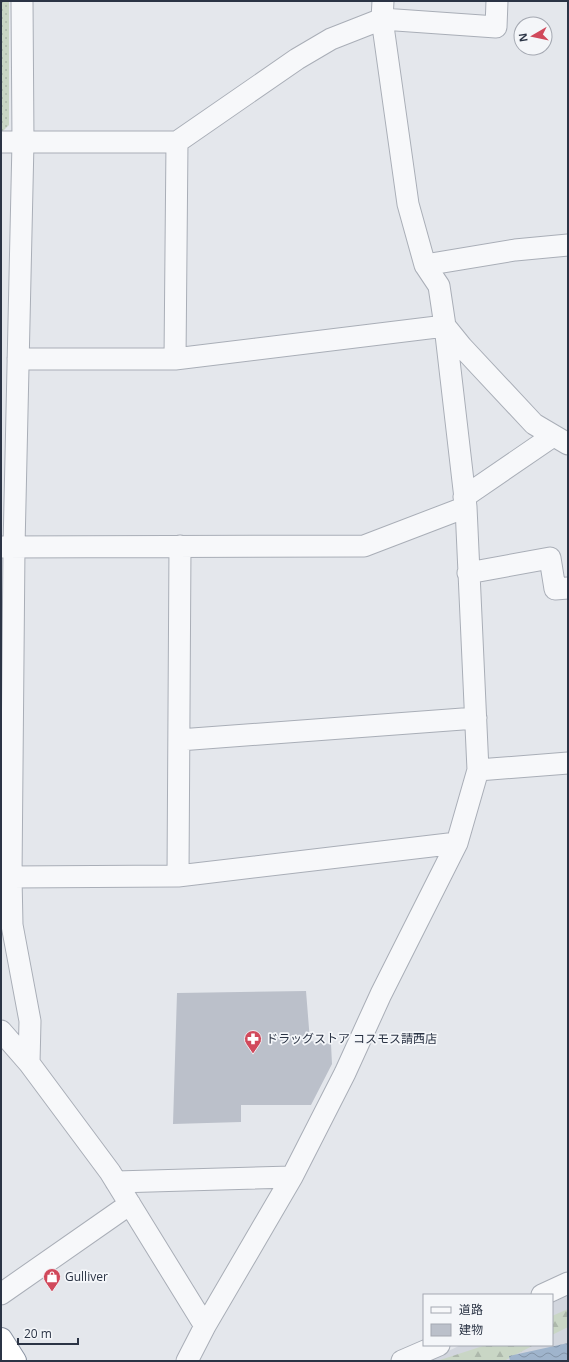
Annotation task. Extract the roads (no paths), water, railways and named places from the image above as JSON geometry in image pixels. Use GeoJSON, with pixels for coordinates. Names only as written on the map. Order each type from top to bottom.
{"type":"FeatureCollection","features":[{"type":"Feature","properties":{"kind":"highway"},"geometry":{"type":"LineString","coordinates":[[1,1339],[15,1361]]}},
{"type":"Feature","properties":{"kind":"street"},"geometry":{"type":"LineString","coordinates":[[22,1],[23,142],[18,359],[7,547],[12,925],[30,1021],[29,1064]]}},
{"type":"Feature","properties":{"kind":"street"},"geometry":{"type":"LineString","coordinates":[[1,142],[177,142],[297,59],[382,10],[496,27],[497,1]]}},
{"type":"Feature","properties":{"kind":"street"},"geometry":{"type":"LineString","coordinates":[[187,1361],[205,1326],[292,1176],[345,1073],[381,994],[457,843],[478,770],[465,502],[445,326],[439,286],[425,265],[408,204],[382,10]]}},
{"type":"Feature","properties":{"kind":"street"},"geometry":{"type":"LineString","coordinates":[[175,359],[177,142]]}},
{"type":"Feature","properties":{"kind":"street"},"geometry":{"type":"LineString","coordinates":[[425,265],[515,250],[568,244]]}},
{"type":"Feature","properties":{"kind":"street"},"geometry":{"type":"LineString","coordinates":[[18,359],[175,359],[445,326]]}},
{"type":"Feature","properties":{"kind":"street"},"geometry":{"type":"LineString","coordinates":[[7,547],[364,546],[465,502],[561,440],[534,424],[462,347],[445,326]]}},
{"type":"Feature","properties":{"kind":"street"},"geometry":{"type":"LineString","coordinates":[[178,876],[180,546]]}},
{"type":"Feature","properties":{"kind":"street"},"geometry":{"type":"LineString","coordinates":[[468,573],[550,558],[555,589],[568,588]]}},
{"type":"Feature","properties":{"kind":"street"},"geometry":{"type":"LineString","coordinates":[[179,740],[476,718]]}},
{"type":"Feature","properties":{"kind":"street"},"geometry":{"type":"LineString","coordinates":[[478,770],[568,763]]}},
{"type":"Feature","properties":{"kind":"street"},"geometry":{"type":"LineString","coordinates":[[11,877],[178,876],[457,843]]}},
{"type":"Feature","properties":{"kind":"street"},"geometry":{"type":"LineString","coordinates":[[1,1031],[29,1064],[116,1182],[205,1326]]}},
{"type":"Feature","properties":{"kind":"street"},"geometry":{"type":"LineString","coordinates":[[116,1182],[292,1176]]}},
{"type":"Feature","properties":{"kind":"street"},"geometry":{"type":"LineString","coordinates":[[1,1294],[130,1204]]}},
{"type":"Feature","properties":{"kind":"street"},"geometry":{"type":"LineString","coordinates":[[544,1294],[568,1283]]}},
{"type":"Feature","properties":{"kind":"street"},"geometry":{"type":"LineString","coordinates":[[402,1361],[437,1346]]}},
{"type":"Feature","properties":{"kind":"water"},"geometry":{"type":"Polygon","coordinates":[[[568,1343],[568,1361],[510,1361],[509,1356],[568,1343]]]}},
{"type":"Feature","properties":{"kind":"place","name":"ドラッグストア コスモス請西店"},"geometry":{"type":"Point","coordinates":[253,1054]}},
{"type":"Feature","properties":{"kind":"place","name":"Gulliver"},"geometry":{"type":"Point","coordinates":[52,1292]}}]}
